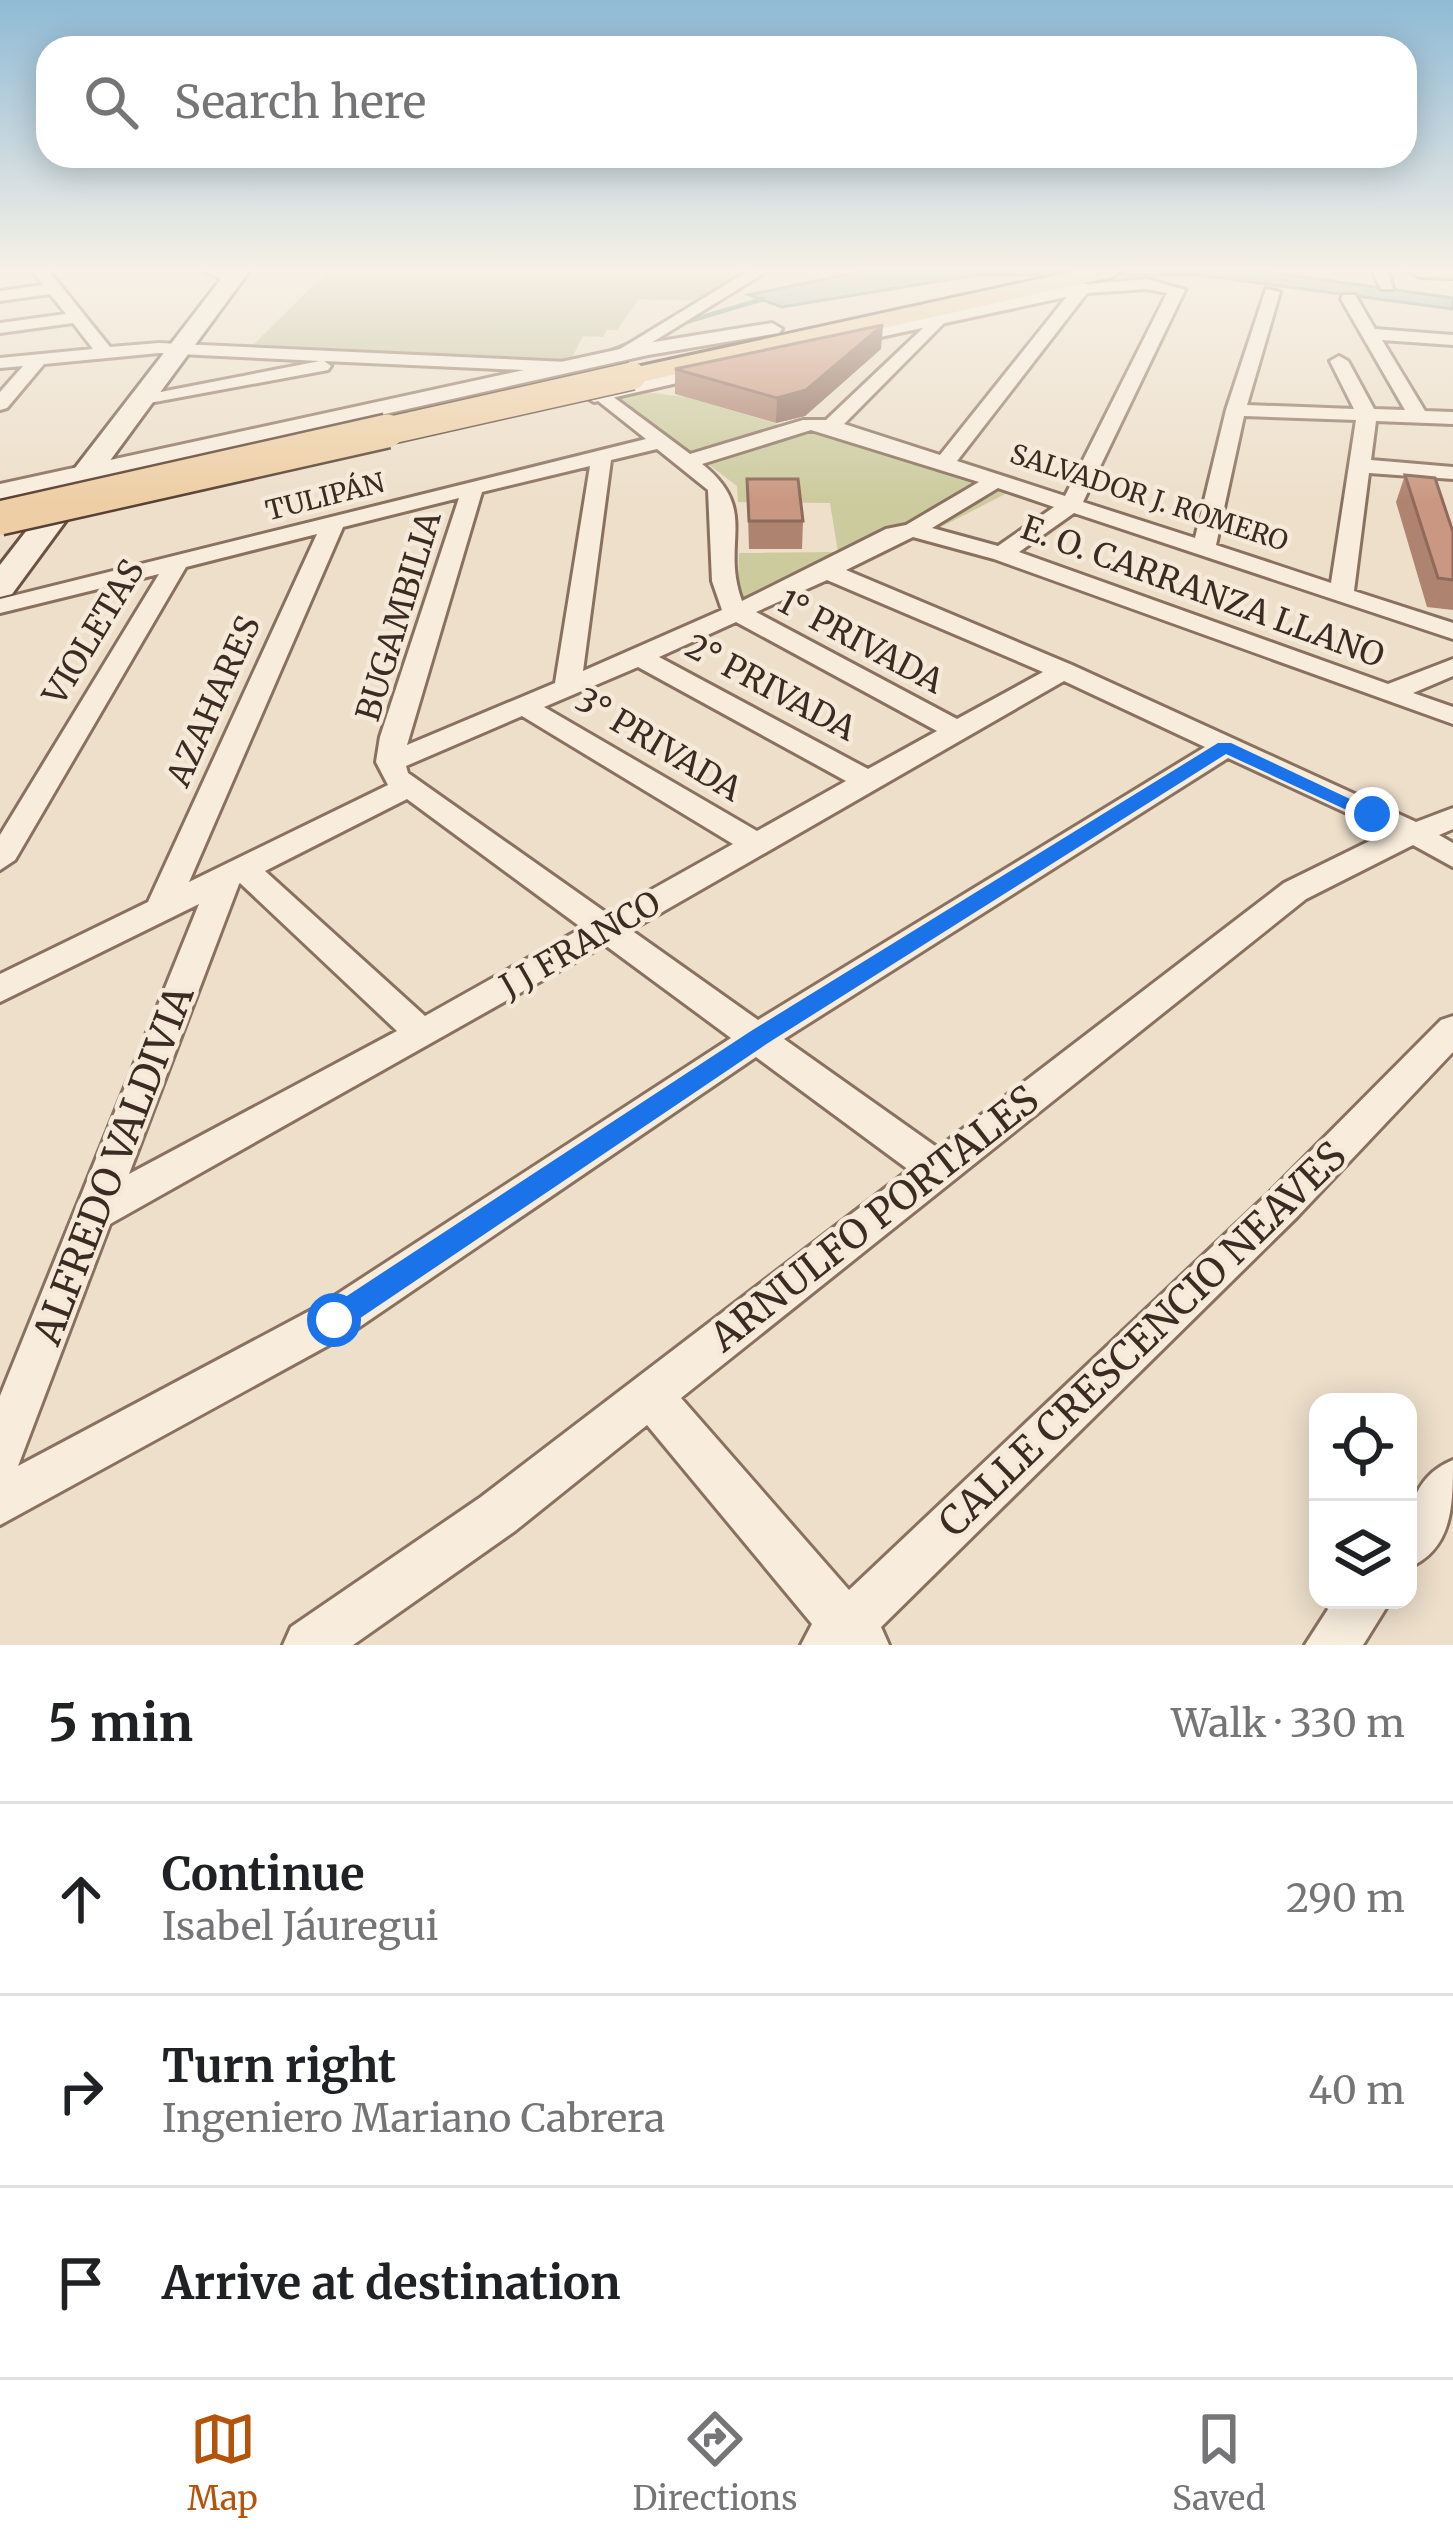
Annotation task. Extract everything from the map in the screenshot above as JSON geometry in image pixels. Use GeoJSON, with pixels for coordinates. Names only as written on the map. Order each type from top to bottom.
{"type":"FeatureCollection","features":[{"type":"Feature","properties":{"kind":"main road"},"geometry":{"type":"LineString","coordinates":[[2,524],[700,347]]}},
{"type":"Feature","properties":{"kind":"main road"},"geometry":{"type":"LineString","coordinates":[[623,366],[729,347]]}},
{"type":"Feature","properties":{"kind":"main road"},"geometry":{"type":"LineString","coordinates":[[0,587],[140,402],[170,348]]}},
{"type":"Feature","properties":{"kind":"main road"},"geometry":{"type":"LineString","coordinates":[[2,524],[50,481],[170,348]]}},
{"type":"Feature","properties":{"kind":"street"},"geometry":{"type":"LineString","coordinates":[[101,347],[103,350]]}},
{"type":"Feature","properties":{"kind":"street"},"geometry":{"type":"LineString","coordinates":[[623,366],[646,347]]}},
{"type":"Feature","properties":{"kind":"street"},"geometry":{"type":"LineString","coordinates":[[0,363],[103,350],[170,348],[567,368],[623,366],[684,347]]}},
{"type":"Feature","properties":{"kind":"street"},"geometry":{"type":"LineString","coordinates":[[2,524],[54,518],[808,347]]}},
{"type":"Feature","properties":{"kind":"street"},"geometry":{"type":"LineString","coordinates":[[689,461],[794,428],[828,425],[909,347]]}},
{"type":"Feature","properties":{"kind":"street"},"geometry":{"type":"LineString","coordinates":[[945,462],[1030,347]]}},
{"type":"Feature","properties":{"kind":"street"},"geometry":{"type":"LineString","coordinates":[[1003,554],[1071,505],[1151,347]]}},
{"type":"Feature","properties":{"kind":"street"},"geometry":{"type":"LineString","coordinates":[[1204,547],[1235,410],[1255,347]]}},
{"type":"Feature","properties":{"kind":"street"},"geometry":{"type":"LineString","coordinates":[[1377,347],[1418,416]]}},
{"type":"Feature","properties":{"kind":"street"},"geometry":{"type":"LineString","coordinates":[[140,402],[368,357]]}},
{"type":"Feature","properties":{"kind":"street"},"geometry":{"type":"LineString","coordinates":[[0,404],[40,358]]}},
{"type":"Feature","properties":{"kind":"street"},"geometry":{"type":"LineString","coordinates":[[1339,361],[1367,414],[1342,592]]}},
{"type":"Feature","properties":{"kind":"street"},"geometry":{"type":"LineString","coordinates":[[0,492],[567,368]]}},
{"type":"Feature","properties":{"kind":"street"},"geometry":{"type":"LineString","coordinates":[[600,393],[718,487],[724,590],[735,611]]}},
{"type":"Feature","properties":{"kind":"street"},"geometry":{"type":"LineString","coordinates":[[1235,410],[1453,418]]}},
{"type":"Feature","properties":{"kind":"street","name":"SALVADOR J. ROMERO"},"geometry":{"type":"LineString","coordinates":[[828,425],[1453,632]]}},
{"type":"Feature","properties":{"kind":"street","name":"TULIPÁN"},"geometry":{"type":"LineString","coordinates":[[0,606],[663,441]]}},
{"type":"Feature","properties":{"kind":"street"},"geometry":{"type":"LineString","coordinates":[[191,450],[181,456],[176,468],[186,480],[204,485]]}},
{"type":"Feature","properties":{"kind":"street"},"geometry":{"type":"LineString","coordinates":[[568,687],[601,458]]}},
{"type":"Feature","properties":{"kind":"street"},"geometry":{"type":"LineString","coordinates":[[1362,466],[1453,473]]}},
{"type":"Feature","properties":{"kind":"street"},"geometry":{"type":"LineString","coordinates":[[0,989],[234,872],[524,706],[826,571],[894,534],[921,531],[989,484]]}},
{"type":"Feature","properties":{"kind":"street","name":"BUGAMBILIA"},"geometry":{"type":"LineString","coordinates":[[398,775],[472,490]]}},
{"type":"Feature","properties":{"kind":"street","name":"AZAHARES"},"geometry":{"type":"LineString","coordinates":[[162,908],[332,526]]}},
{"type":"Feature","properties":{"kind":"street","name":"E. O. CARRANZA LLANO"},"geometry":{"type":"LineString","coordinates":[[921,531],[1003,554],[1453,716]]}},
{"type":"Feature","properties":{"kind":"street","name":"VIOLETAS"},"geometry":{"type":"LineString","coordinates":[[0,860],[175,566]]}},
{"type":"Feature","properties":{"kind":"street"},"geometry":{"type":"LineString","coordinates":[[826,571],[1063,671],[1415,833],[1453,856]]}},
{"type":"Feature","properties":{"kind":"street","name":"1° PRIVADA"},"geometry":{"type":"LineString","coordinates":[[735,611],[956,730]]}},
{"type":"Feature","properties":{"kind":"street","name":"2° PRIVADA"},"geometry":{"type":"LineString","coordinates":[[639,657],[868,781]]}},
{"type":"Feature","properties":{"kind":"street"},"geometry":{"type":"LineString","coordinates":[[1389,693],[1453,667]]}},
{"type":"Feature","properties":{"kind":"street","name":"J J FRANCO"},"geometry":{"type":"LineString","coordinates":[[95,1212],[422,1034],[1063,671]]}},
{"type":"Feature","properties":{"kind":"street","name":"3° PRIVADA"},"geometry":{"type":"LineString","coordinates":[[524,706],[756,844]]}},
{"type":"Feature","properties":{"kind":"street"},"geometry":{"type":"LineString","coordinates":[[0,1501],[334,1320],[760,1037],[1225,747]]}},
{"type":"Feature","properties":{"kind":"street"},"geometry":{"type":"LineString","coordinates":[[398,775],[938,1169]]}},
{"type":"Feature","properties":{"kind":"street","name":"ARNULFO PORTALES"},"geometry":{"type":"LineString","coordinates":[[309,1645],[498,1514],[1295,891],[1346,862],[1453,818]]}},
{"type":"Feature","properties":{"kind":"street"},"geometry":{"type":"LineString","coordinates":[[234,872],[422,1034]]}},
{"type":"Feature","properties":{"kind":"street","name":"ALFREDO VALDIVIA"},"geometry":{"type":"LineString","coordinates":[[0,1453],[234,872]]}},
{"type":"Feature","properties":{"kind":"street","name":"CALLE CRESCENCIO NEAVES"},"geometry":{"type":"LineString","coordinates":[[845,1638],[1453,1029]]}},
{"type":"Feature","properties":{"kind":"street"},"geometry":{"type":"LineString","coordinates":[[650,1395],[845,1638]]}},
{"type":"Feature","properties":{"kind":"street"},"geometry":{"type":"LineString","coordinates":[[1417,1532],[1453,1484]]}},
{"type":"Feature","properties":{"kind":"street"},"geometry":{"type":"LineString","coordinates":[[1331,1645],[1359,1609]]}},
{"type":"Feature","properties":{"kind":"green space"},"geometry":{"type":"Polygon","coordinates":[[[251,347],[578,347],[571,360],[251,347]]]}},
{"type":"Feature","properties":{"kind":"green space"},"geometry":{"type":"Polygon","coordinates":[[[637,391],[685,397],[791,428],[690,452],[616,396],[637,391]]]}},
{"type":"Feature","properties":{"kind":"green space"},"geometry":{"type":"Polygon","coordinates":[[[809,427],[1013,490],[935,530],[908,524],[738,601],[739,553],[838,552],[830,503],[738,502],[737,486],[704,461],[809,427]]]}},
{"type":"Feature","properties":{"kind":"building"},"geometry":{"type":"Polygon","coordinates":[[[780,347],[857,347],[806,390],[777,398],[675,369],[780,347]]]}},
{"type":"Feature","properties":{"kind":"building"},"geometry":{"type":"Polygon","coordinates":[[[1405,475],[1435,478],[1453,532],[1453,580],[1438,578],[1405,475]]]}},
{"type":"Feature","properties":{"kind":"building"},"geometry":{"type":"Polygon","coordinates":[[[747,479],[798,479],[803,521],[749,521],[747,479]]]}},
{"type":"Feature","properties":{"kind":"waterway"},"geometry":{"type":"LineString","coordinates":[[601,354],[620,347]]}},
{"type":"Feature","properties":{"kind":"route"},"geometry":{"type":"LineString","coordinates":[[334,1320],[760,1037],[1225,747],[1372,814]]}}]}
